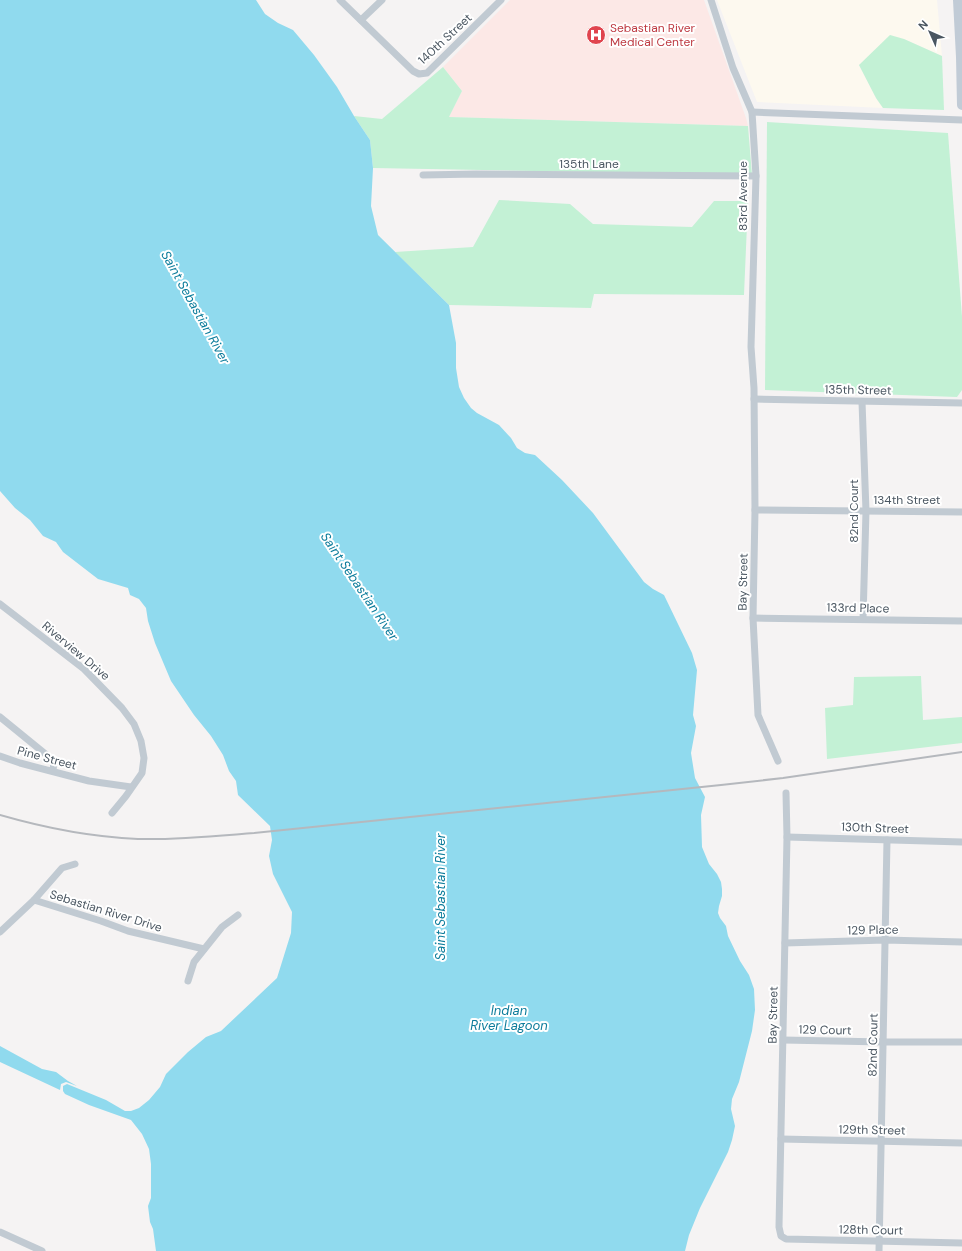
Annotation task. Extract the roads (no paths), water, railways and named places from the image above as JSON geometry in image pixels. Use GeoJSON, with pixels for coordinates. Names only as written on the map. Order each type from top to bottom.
{"type":"FeatureCollection","features":[{"type":"Feature","properties":{"kind":"main road"},"geometry":{"type":"LineString","coordinates":[[958,0],[962,105]]}},
{"type":"Feature","properties":{"kind":"street"},"geometry":{"type":"LineString","coordinates":[[340,0],[361,20],[382,0]]}},
{"type":"Feature","properties":{"kind":"street","name":"140th Street"},"geometry":{"type":"LineString","coordinates":[[361,20],[413,72],[419,74],[427,73],[501,0]]}},
{"type":"Feature","properties":{"kind":"street","name":"83rd Avenue"},"geometry":{"type":"LineString","coordinates":[[711,0],[733,68],[752,112],[756,176],[751,347],[754,399]]}},
{"type":"Feature","properties":{"kind":"street"},"geometry":{"type":"LineString","coordinates":[[752,112],[962,120]]}},
{"type":"Feature","properties":{"kind":"street","name":"135th Lane"},"geometry":{"type":"LineString","coordinates":[[422,175],[756,176]]}},
{"type":"Feature","properties":{"kind":"street","name":"135th Street"},"geometry":{"type":"LineString","coordinates":[[754,399],[962,403]]}},
{"type":"Feature","properties":{"kind":"street","name":"Bay Street"},"geometry":{"type":"LineString","coordinates":[[754,399],[755,510],[753,618],[758,715],[778,761]]}},
{"type":"Feature","properties":{"kind":"street","name":"82nd Court"},"geometry":{"type":"LineString","coordinates":[[862,402],[866,511],[863,619]]}},
{"type":"Feature","properties":{"kind":"street","name":"134th Street"},"geometry":{"type":"LineString","coordinates":[[755,510],[962,512]]}},
{"type":"Feature","properties":{"kind":"street","name":"Riverview Drive"},"geometry":{"type":"LineString","coordinates":[[0,604],[84,669],[122,708],[134,724],[142,740],[144,758],[142,772],[126,796],[112,813]]}},
{"type":"Feature","properties":{"kind":"street","name":"133rd Place"},"geometry":{"type":"LineString","coordinates":[[753,618],[962,621]]}},
{"type":"Feature","properties":{"kind":"street"},"geometry":{"type":"LineString","coordinates":[[0,717],[54,761],[53,771]]}},
{"type":"Feature","properties":{"kind":"street","name":"Pine Street"},"geometry":{"type":"LineString","coordinates":[[0,756],[20,763],[89,781],[131,787]]}},
{"type":"Feature","properties":{"kind":"street","name":"Bay Street"},"geometry":{"type":"LineString","coordinates":[[781,1236],[779,1227],[787,837],[786,793]]}},
{"type":"Feature","properties":{"kind":"street","name":"130th Street"},"geometry":{"type":"LineString","coordinates":[[787,837],[962,842]]}},
{"type":"Feature","properties":{"kind":"street","name":"82nd Court"},"geometry":{"type":"LineString","coordinates":[[879,1251],[887,840]]}},
{"type":"Feature","properties":{"kind":"street","name":"Sebastian River Drive"},"geometry":{"type":"LineString","coordinates":[[75,864],[62,868],[34,900],[128,931],[204,949]]}},
{"type":"Feature","properties":{"kind":"street"},"geometry":{"type":"LineString","coordinates":[[0,932],[34,900]]}},
{"type":"Feature","properties":{"kind":"street"},"geometry":{"type":"LineString","coordinates":[[188,981],[194,962],[222,927],[238,915]]}},
{"type":"Feature","properties":{"kind":"street","name":"129 Place"},"geometry":{"type":"LineString","coordinates":[[784,943],[885,940],[962,942]]}},
{"type":"Feature","properties":{"kind":"street","name":"129 Court"},"geometry":{"type":"LineString","coordinates":[[783,1040],[962,1042]]}},
{"type":"Feature","properties":{"kind":"street","name":"129th Street"},"geometry":{"type":"LineString","coordinates":[[781,1139],[962,1143]]}},
{"type":"Feature","properties":{"kind":"street"},"geometry":{"type":"LineString","coordinates":[[0,1232],[42,1251]]}},
{"type":"Feature","properties":{"kind":"street","name":"128th Court"},"geometry":{"type":"LineString","coordinates":[[781,1236],[786,1239],[962,1243]]}},
{"type":"Feature","properties":{"kind":"water","name":"Indian River Lagoon"},"geometry":{"type":"Polygon","coordinates":[[[0,0],[256,0],[265,14],[278,23],[293,30],[314,55],[337,87],[370,140],[373,168],[371,206],[378,235],[449,305],[456,343],[456,368],[459,387],[464,398],[471,408],[477,413],[499,425],[511,438],[517,448],[525,453],[535,455],[562,480],[593,513],[644,582],[664,595],[692,653],[697,670],[693,715],[696,726],[691,753],[695,778],[705,797],[701,815],[702,847],[709,864],[721,882],[722,896],[718,913],[726,926],[728,936],[740,961],[749,975],[754,989],[755,1010],[752,1031],[739,1082],[732,1099],[731,1109],[735,1126],[732,1140],[728,1152],[700,1208],[689,1235],[685,1251],[156,1251],[148,1206],[151,1198],[151,1164],[149,1149],[142,1134],[131,1120],[89,1105],[65,1094],[63,1091],[63,1086],[67,1084],[106,1100],[125,1111],[131,1111],[139,1108],[149,1100],[160,1087],[166,1074],[188,1052],[206,1037],[221,1031],[277,978],[291,933],[292,912],[273,874],[269,856],[272,840],[270,826],[238,795],[236,781],[229,771],[223,755],[171,681],[155,643],[148,621],[146,608],[139,599],[130,595],[128,588],[98,579],[63,552],[56,542],[43,536],[30,520],[15,508],[0,491],[0,0]]]}},
{"type":"Feature","properties":{"kind":"water"},"geometry":{"type":"Polygon","coordinates":[[[0,1046],[42,1069],[56,1072],[77,1086],[66,1082],[61,1084],[60,1090],[0,1062],[0,1046]]]}},
{"type":"Feature","properties":{"kind":"railway"},"geometry":{"type":"LineString","coordinates":[[0,815],[51,828],[120,838],[196,838],[721,785],[783,778],[962,752]]}},
{"type":"Feature","properties":{"kind":"place","name":"Sebastian River Medical Center"},"geometry":{"type":"Point","coordinates":[596,35]}},
{"type":"Feature","properties":{"kind":"water label","name":"Saint Sebastian River"},"geometry":{"type":"Point","coordinates":[196,307]}},
{"type":"Feature","properties":{"kind":"water label","name":"Saint Sebastian River"},"geometry":{"type":"Point","coordinates":[360,586]}},
{"type":"Feature","properties":{"kind":"water label","name":"Saint Sebastian River"},"geometry":{"type":"Point","coordinates":[440,897]}}]}
